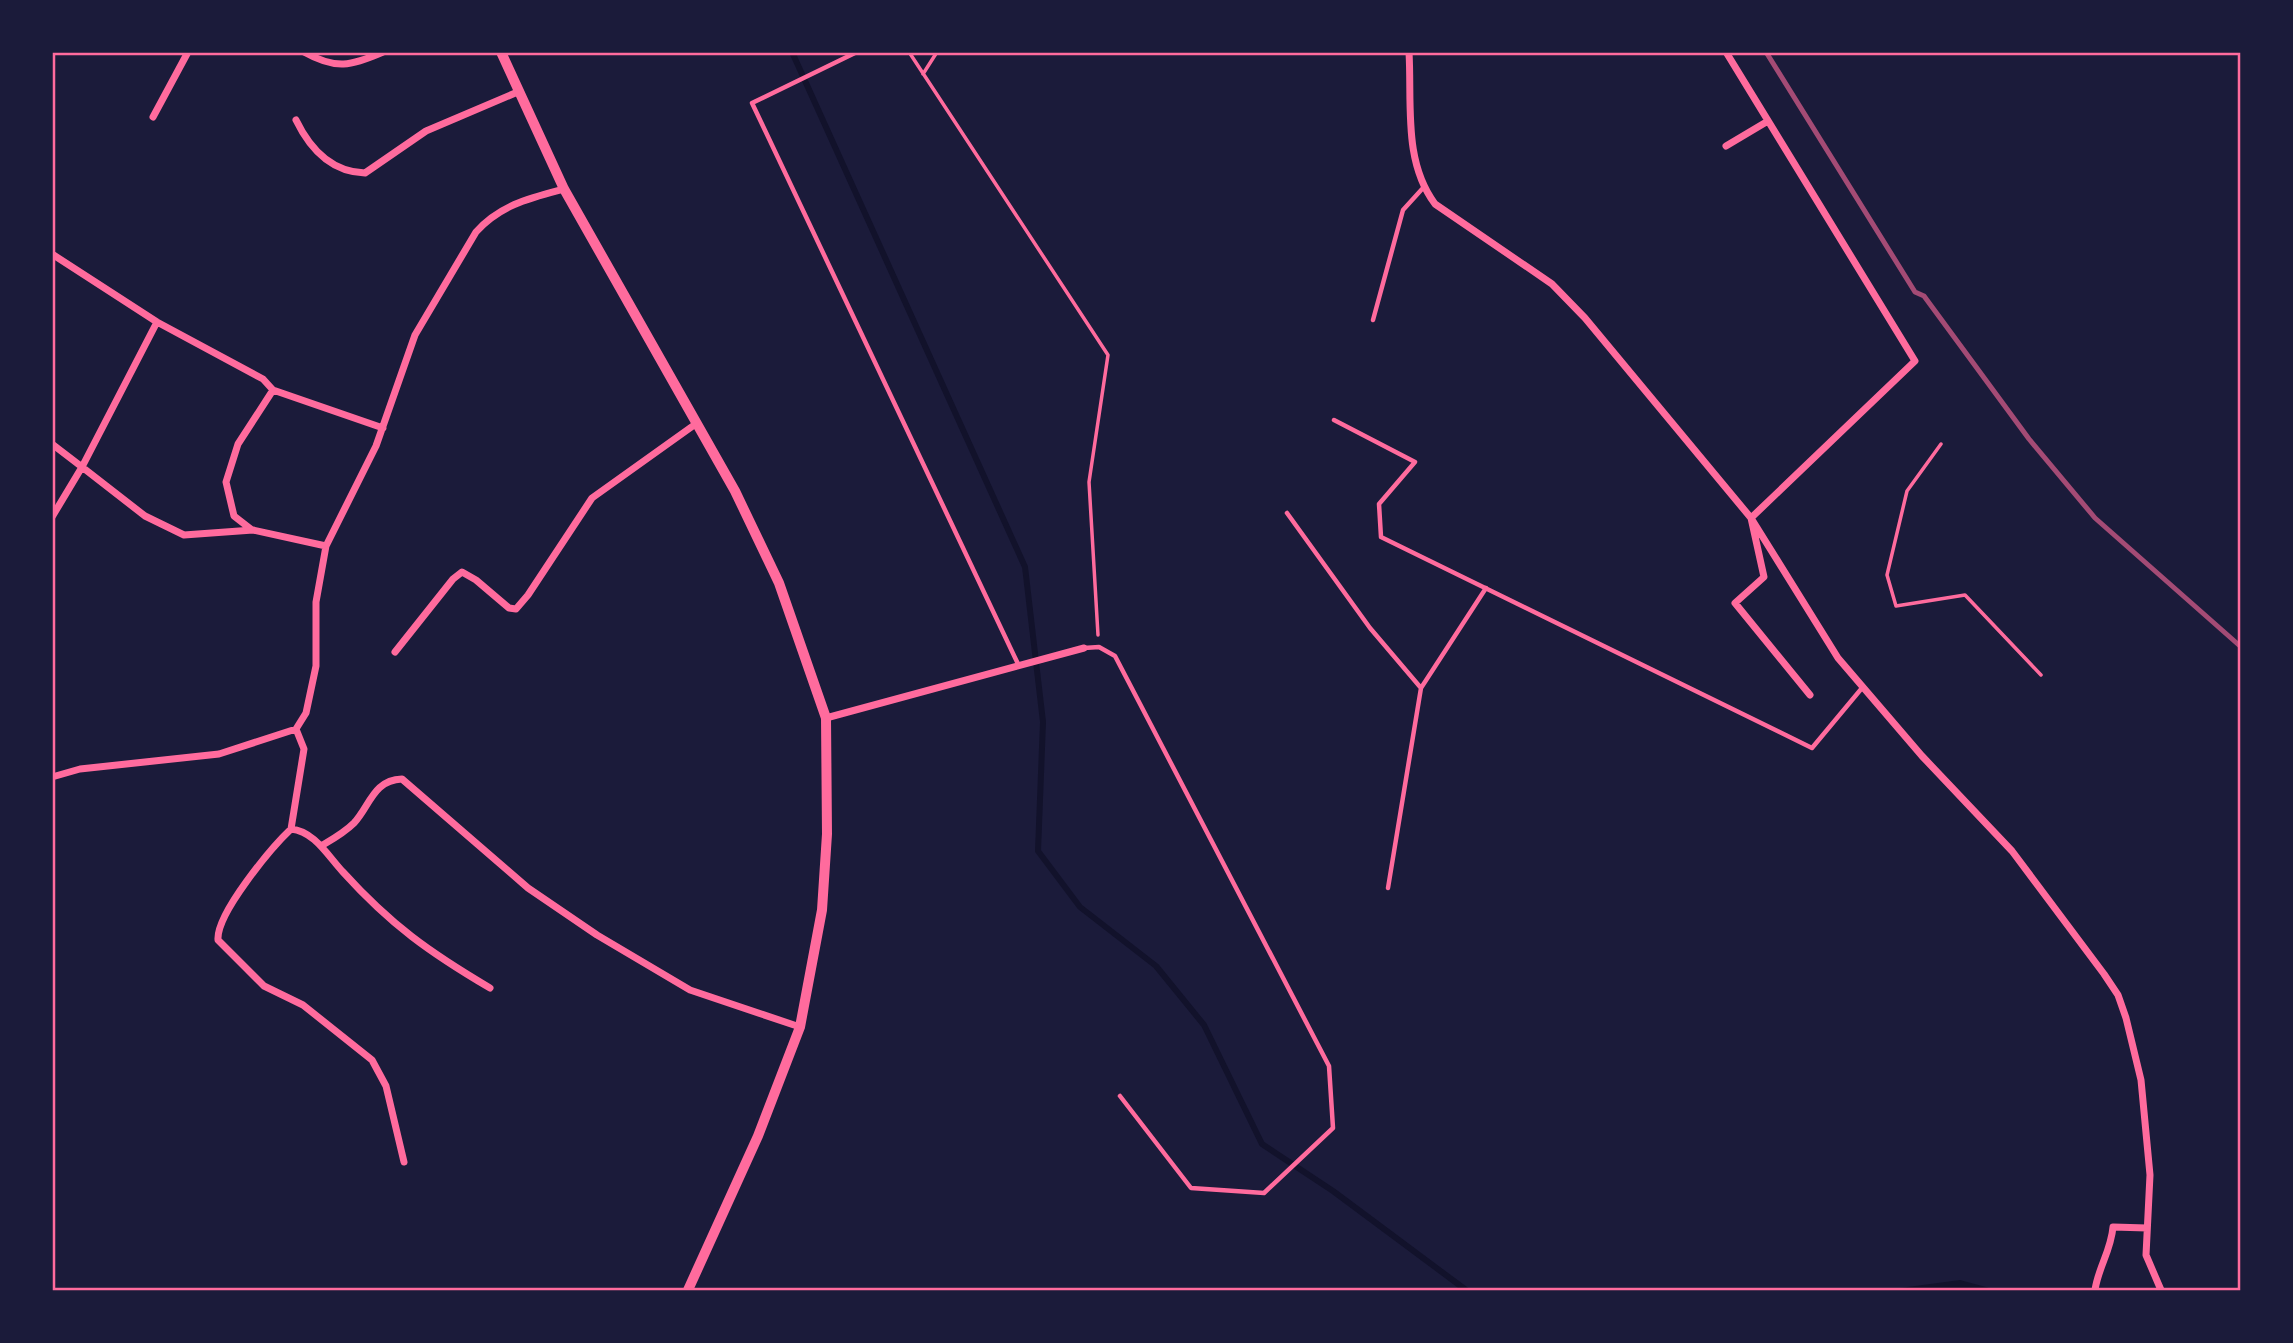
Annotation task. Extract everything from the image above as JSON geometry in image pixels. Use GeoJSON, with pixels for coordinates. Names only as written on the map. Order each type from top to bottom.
{"type":"FeatureCollection","features":[{"type":"Feature","properties":{"kind":"street"},"geometry":{"type":"LineString","coordinates":[[153,117],[188,52]]}},
{"type":"Feature","properties":{"kind":"street"},"geometry":{"type":"LineString","coordinates":[[304,52],[325,63],[344,65],[383,52]]}},
{"type":"Feature","properties":{"kind":"street"},"geometry":{"type":"LineString","coordinates":[[501,52],[564,189],[697,423],[779,583],[826,718],[827,834],[822,910],[800,1027],[758,1136],[688,1290]]}},
{"type":"Feature","properties":{"kind":"street"},"geometry":{"type":"LineString","coordinates":[[1409,52],[1413,150],[1423,188],[1435,204],[1552,284],[1585,318],[1751,518],[1838,658],[1862,688],[2012,851],[2118,995],[2132,1037],[2147,1108],[2150,1175],[2146,1255],[2161,1290]]}},
{"type":"Feature","properties":{"kind":"street"},"geometry":{"type":"LineString","coordinates":[[1726,52],[1915,361],[1751,518]]}},
{"type":"Feature","properties":{"kind":"street"},"geometry":{"type":"LineString","coordinates":[[296,120],[311,145],[334,167],[365,173],[426,131],[520,91]]}},
{"type":"Feature","properties":{"kind":"street"},"geometry":{"type":"LineString","coordinates":[[1726,146],[1768,121]]}},
{"type":"Feature","properties":{"kind":"street"},"geometry":{"type":"LineString","coordinates":[[52,777],[80,769],[219,754],[296,729],[306,713],[316,666],[316,603],[326,547],[383,428],[415,335],[476,232],[501,209],[564,189]]}},
{"type":"Feature","properties":{"kind":"street"},"geometry":{"type":"LineString","coordinates":[[52,254],[157,322],[263,379],[273,390],[383,428]]}},
{"type":"Feature","properties":{"kind":"street"},"geometry":{"type":"LineString","coordinates":[[52,517],[82,467],[157,322]]}},
{"type":"Feature","properties":{"kind":"street"},"geometry":{"type":"LineString","coordinates":[[253,530],[234,516],[226,482],[238,444],[273,390]]}},
{"type":"Feature","properties":{"kind":"street"},"geometry":{"type":"LineString","coordinates":[[395,652],[461,572],[476,580],[509,608],[516,609],[592,498],[697,423]]}},
{"type":"Feature","properties":{"kind":"street"},"geometry":{"type":"LineString","coordinates":[[52,444],[145,516],[184,536],[253,530],[326,547]]}},
{"type":"Feature","properties":{"kind":"street"},"geometry":{"type":"LineString","coordinates":[[1751,518],[1764,577],[1735,603],[1810,695]]}},
{"type":"Feature","properties":{"kind":"street"},"geometry":{"type":"LineString","coordinates":[[826,718],[1084,648]]}},
{"type":"Feature","properties":{"kind":"street"},"geometry":{"type":"LineString","coordinates":[[296,729],[304,749],[290,829],[275,843],[221,921],[218,940],[264,986],[303,1005],[372,1060],[386,1086],[404,1162]]}},
{"type":"Feature","properties":{"kind":"street"},"geometry":{"type":"LineString","coordinates":[[321,846],[344,833],[357,820],[377,788],[391,779],[402,779],[528,888],[597,934],[690,990],[800,1027]]}},
{"type":"Feature","properties":{"kind":"street"},"geometry":{"type":"LineString","coordinates":[[290,829],[299,830],[321,846],[350,881],[403,932],[490,988]]}},
{"type":"Feature","properties":{"kind":"street"},"geometry":{"type":"LineString","coordinates":[[2095,1290],[2097,1275],[2111,1248],[2113,1227],[2147,1228]]}},
{"type":"Feature","properties":{"kind":"lane"},"geometry":{"type":"LineString","coordinates":[[857,52],[752,103],[1020,667]]}},
{"type":"Feature","properties":{"kind":"lane"},"geometry":{"type":"LineString","coordinates":[[1373,320],[1403,209],[1423,188]]}},
{"type":"Feature","properties":{"kind":"lane"},"geometry":{"type":"LineString","coordinates":[[1334,419],[1415,462],[1379,504],[1381,537],[1812,748],[1862,688]]}},
{"type":"Feature","properties":{"kind":"lane"},"geometry":{"type":"LineString","coordinates":[[1287,513],[1370,628],[1421,688]]}},
{"type":"Feature","properties":{"kind":"lane"},"geometry":{"type":"LineString","coordinates":[[1388,888],[1421,688],[1486,589]]}},
{"type":"Feature","properties":{"kind":"lane"},"geometry":{"type":"LineString","coordinates":[[1084,648],[1099,647],[1115,656],[1329,1066],[1333,1128],[1264,1193],[1191,1188],[1121,1096]]}},
{"type":"Feature","properties":{"kind":"path"},"geometry":{"type":"LineString","coordinates":[[909,52],[1108,355],[1089,482],[1099,647]]}},
{"type":"Feature","properties":{"kind":"path"},"geometry":{"type":"LineString","coordinates":[[923,74],[937,52]]}},
{"type":"Feature","properties":{"kind":"path"},"geometry":{"type":"LineString","coordinates":[[1941,444],[1908,491],[1888,575],[1896,606],[1965,595],[2041,675]]}},
{"type":"Feature","properties":{"kind":"shaded area"},"geometry":{"type":"Polygon","coordinates":[[[1960,1280],[1997,1290],[1885,1290],[1960,1280]]]}},
{"type":"Feature","properties":{"kind":"waterway"},"geometry":{"type":"LineString","coordinates":[[792,52],[1025,567],[1043,722],[1038,851],[1080,907],[1156,966],[1204,1025],[1262,1144],[1333,1191],[1466,1290]]}},
{"type":"Feature","properties":{"kind":"railway"},"geometry":{"type":"LineString","coordinates":[[1766,52],[1915,292],[1924,296],[2029,439],[2095,518],[2240,646]]}}]}
